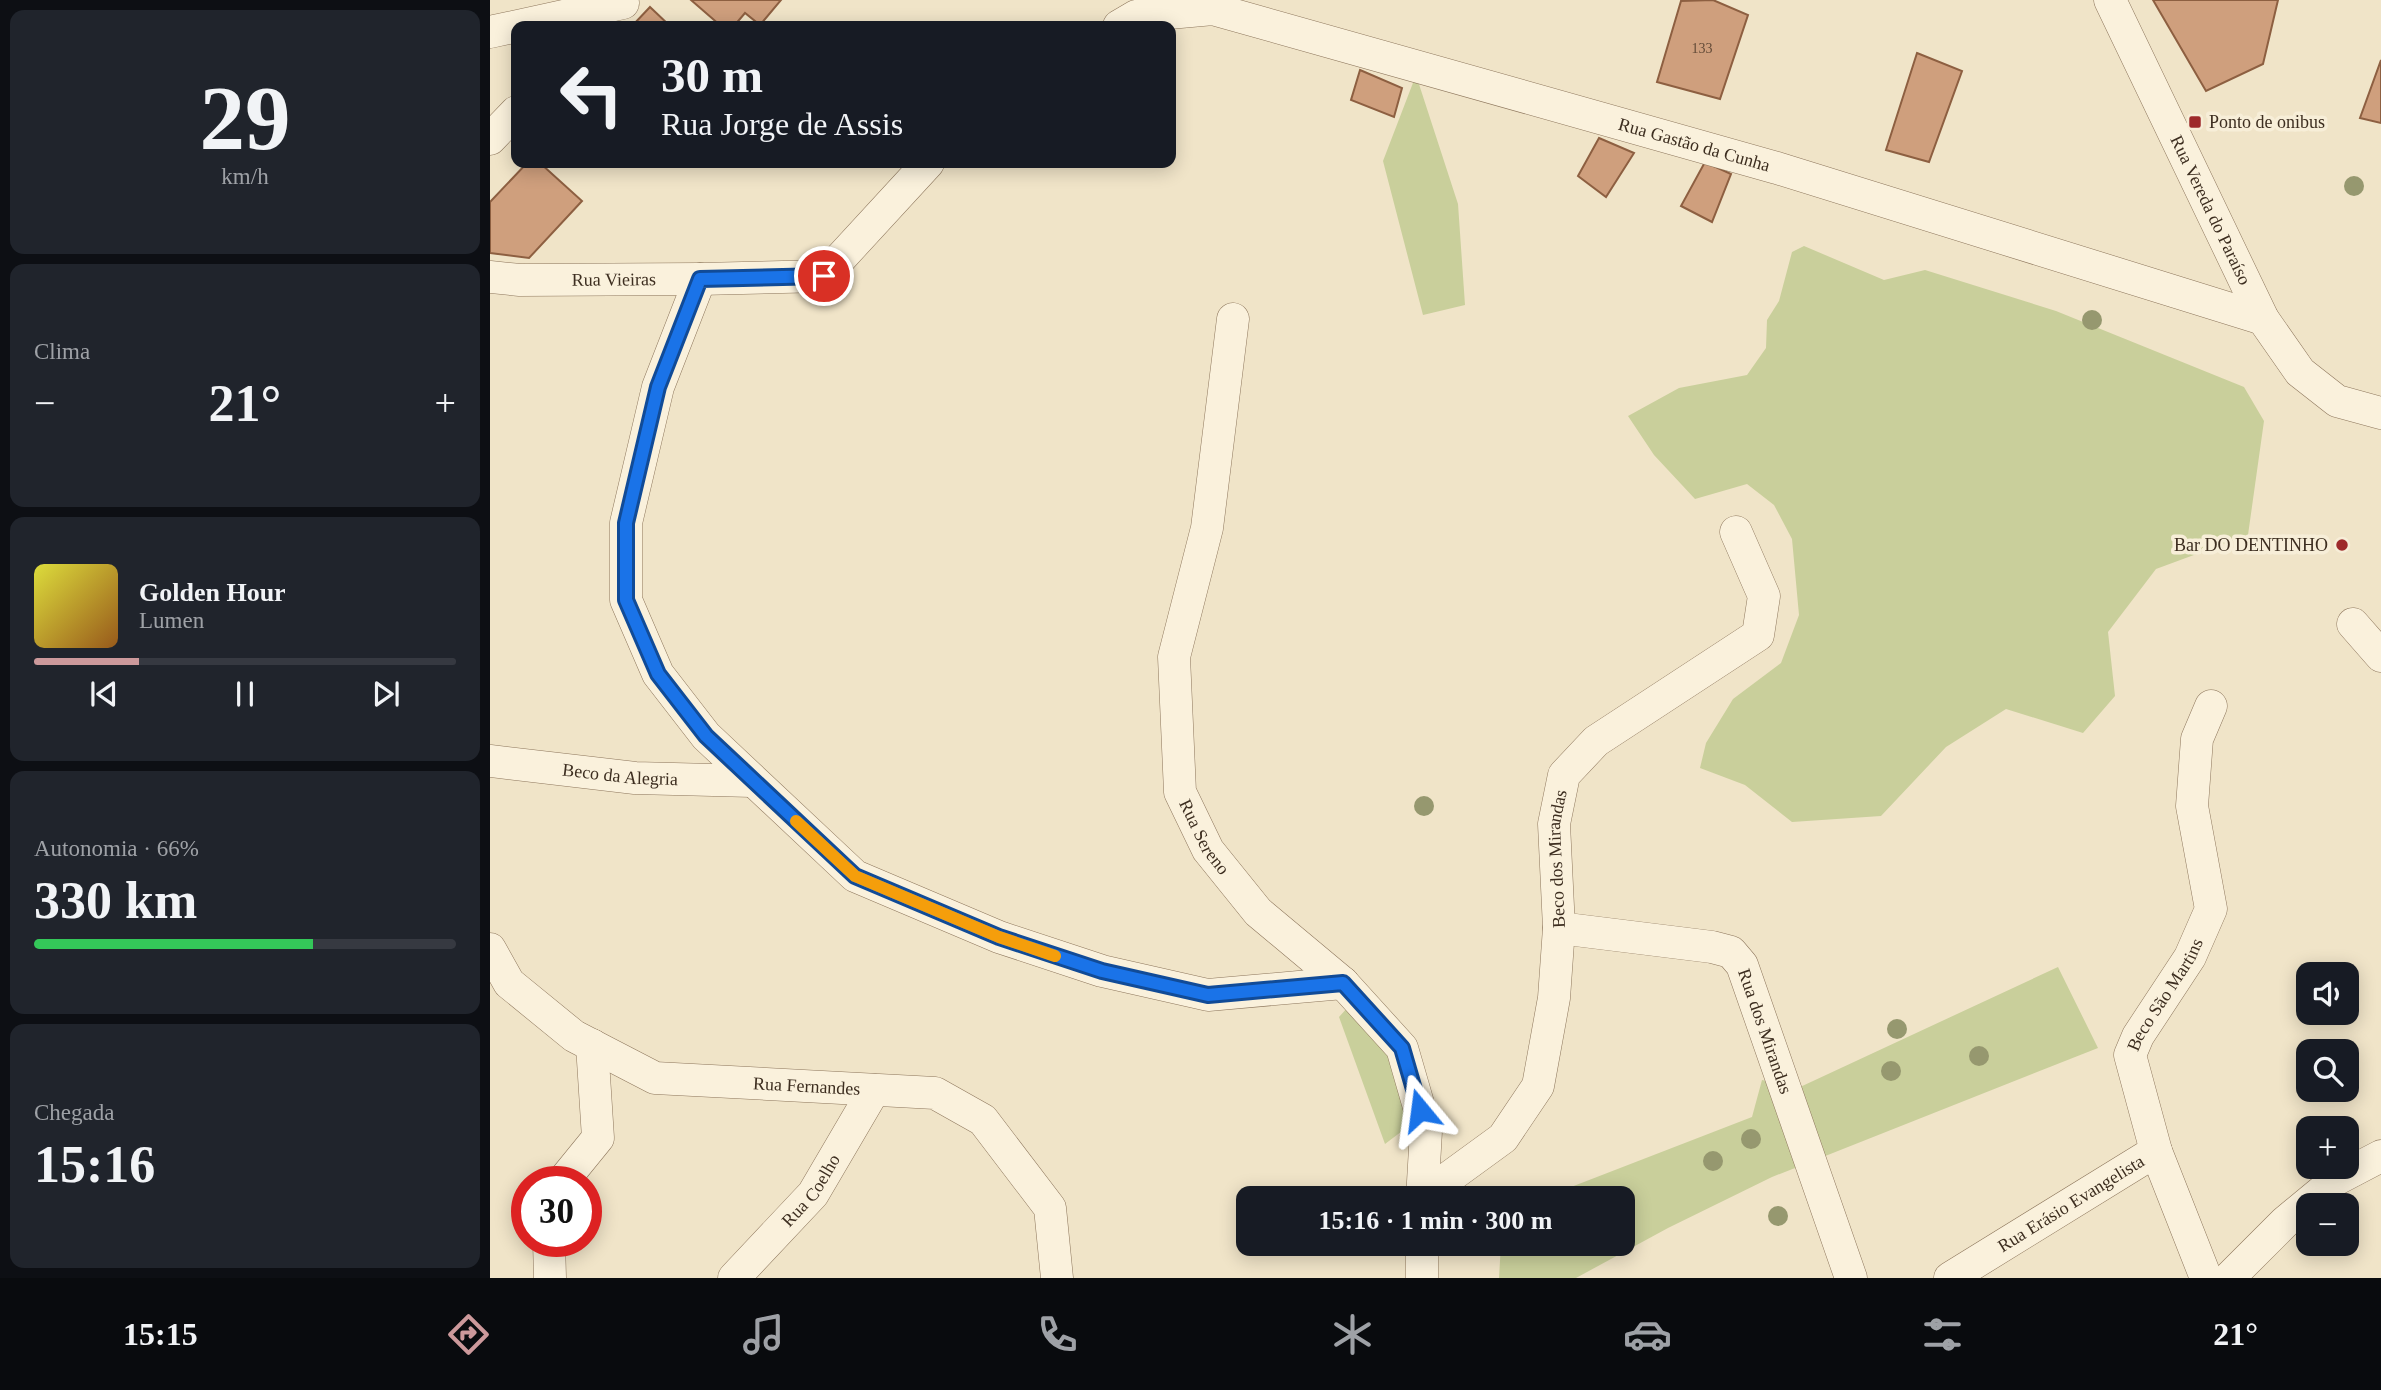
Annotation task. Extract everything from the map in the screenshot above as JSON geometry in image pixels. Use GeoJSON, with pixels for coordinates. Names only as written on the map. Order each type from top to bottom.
{"type":"FeatureCollection","features":[{"type":"Feature","properties":{"kind":"street","name":"Rua Vereda do Paraíso"},"geometry":{"type":"LineString","coordinates":[[2110,0],[2263,318],[2300,372],[2337,401],[2381,413]]}},
{"type":"Feature","properties":{"kind":"street"},"geometry":{"type":"LineString","coordinates":[[605,21],[624,1]]}},
{"type":"Feature","properties":{"kind":"street"},"geometry":{"type":"LineString","coordinates":[[538,21],[624,1]]}},
{"type":"Feature","properties":{"kind":"street","name":"Rua Gastão da Cunha"},"geometry":{"type":"LineString","coordinates":[[1128,21],[1136,16],[1213,9],[1777,168],[2263,318]]}},
{"type":"Feature","properties":{"kind":"street"},"geometry":{"type":"LineString","coordinates":[[490,32],[511,27]]}},
{"type":"Feature","properties":{"kind":"street"},"geometry":{"type":"LineString","coordinates":[[490,139],[511,117]]}},
{"type":"Feature","properties":{"kind":"street","name":"Rua Vieiras"},"geometry":{"type":"LineString","coordinates":[[490,277],[520,280],[824,276],[923,168]]}},
{"type":"Feature","properties":{"kind":"street"},"geometry":{"type":"LineString","coordinates":[[700,279],[658,387],[626,523],[626,600],[658,674],[706,736],[855,876],[1012,941],[1102,971],[1208,995],[1343,983]]}},
{"type":"Feature","properties":{"kind":"street","name":"Rua Sereno"},"geometry":{"type":"LineString","coordinates":[[1233,319],[1207,528],[1174,657],[1180,792],[1208,850],[1258,912],[1343,983],[1402,1048],[1426,1131],[1423,1186]]}},
{"type":"Feature","properties":{"kind":"street","name":"Beco dos Mirandas"},"geometry":{"type":"LineString","coordinates":[[1438,1186],[1503,1138],[1538,1086],[1554,998],[1559,928],[1554,824],[1564,775],[1596,741],[1758,635],[1764,596],[1737,531]]}},
{"type":"Feature","properties":{"kind":"street"},"geometry":{"type":"LineString","coordinates":[[2353,624],[2381,656]]}},
{"type":"Feature","properties":{"kind":"street","name":"Beco São Martins"},"geometry":{"type":"LineString","coordinates":[[2206,1278],[2156,1151],[2130,1055],[2138,1035],[2190,957],[2211,909],[2192,806],[2197,739],[2211,706]]}},
{"type":"Feature","properties":{"kind":"street","name":"Beco da Alegria"},"geometry":{"type":"LineString","coordinates":[[490,761],[635,778],[752,780]]}},
{"type":"Feature","properties":{"kind":"street","name":"Rua dos Mirandas"},"geometry":{"type":"LineString","coordinates":[[1559,928],[1713,947],[1731,952],[1742,965],[1851,1278]]}},
{"type":"Feature","properties":{"kind":"street","name":"Rua Fernandes"},"geometry":{"type":"LineString","coordinates":[[490,949],[509,983],[574,1036],[655,1078],[935,1093],[984,1120],[1050,1208],[1056,1278]]}},
{"type":"Feature","properties":{"kind":"street"},"geometry":{"type":"LineString","coordinates":[[575,1166],[598,1138],[592,1045]]}},
{"type":"Feature","properties":{"kind":"street","name":"Rua Coelho"},"geometry":{"type":"LineString","coordinates":[[734,1278],[813,1194],[874,1090]]}},
{"type":"Feature","properties":{"kind":"street","name":"Rua Erásio Evangelista"},"geometry":{"type":"LineString","coordinates":[[1950,1278],[2156,1151]]}},
{"type":"Feature","properties":{"kind":"street"},"geometry":{"type":"LineString","coordinates":[[2229,1278],[2285,1222],[2337,1179],[2381,1156]]}},
{"type":"Feature","properties":{"kind":"street"},"geometry":{"type":"LineString","coordinates":[[1422,1256],[1422,1278]]}},
{"type":"Feature","properties":{"kind":"street"},"geometry":{"type":"LineString","coordinates":[[549,1257],[550,1278]]}},
{"type":"Feature","properties":{"kind":"green space"},"geometry":{"type":"Polygon","coordinates":[[[1416,75],[1458,204],[1465,305],[1423,315],[1383,161],[1416,75]]]}},
{"type":"Feature","properties":{"kind":"green space"},"geometry":{"type":"Polygon","coordinates":[[[1804,246],[1884,280],[1925,270],[2056,311],[2244,387],[2264,421],[2248,535],[2156,569],[2108,632],[2115,696],[2083,733],[2006,709],[1946,747],[1881,816],[1792,822],[1745,785],[1700,768],[1706,743],[1733,699],[1781,663],[1799,615],[1792,539],[1774,505],[1747,484],[1695,499],[1654,455],[1628,416],[1679,388],[1747,375],[1766,348],[1767,320],[1779,301],[1792,252],[1804,246]]]}},
{"type":"Feature","properties":{"kind":"green space"},"geometry":{"type":"Polygon","coordinates":[[[2058,967],[2098,1048],[1772,1177],[1635,1246],[1635,1186],[1574,1186],[1752,1117],[1762,1080],[1798,1088],[2058,967]]]}},
{"type":"Feature","properties":{"kind":"green space"},"geometry":{"type":"Polygon","coordinates":[[[1348,1007],[1381,1033],[1418,1119],[1385,1144],[1339,1017],[1348,1007]]]}},
{"type":"Feature","properties":{"kind":"green space"},"geometry":{"type":"Polygon","coordinates":[[[1500,1256],[1616,1256],[1576,1278],[1499,1278],[1500,1256]]]}},
{"type":"Feature","properties":{"kind":"building"},"geometry":{"type":"Polygon","coordinates":[[[691,0],[781,0],[763,21],[755,21],[745,13],[738,21],[715,21],[691,0]]]}},
{"type":"Feature","properties":{"kind":"building"},"geometry":{"type":"Polygon","coordinates":[[[1713,0],[1748,15],[1720,99],[1657,82],[1681,1],[1713,0]]]}},
{"type":"Feature","properties":{"kind":"building"},"geometry":{"type":"Polygon","coordinates":[[[2153,0],[2278,0],[2263,64],[2206,91],[2153,0]]]}},
{"type":"Feature","properties":{"kind":"building"},"geometry":{"type":"Polygon","coordinates":[[[650,7],[665,21],[637,21],[650,7]]]}},
{"type":"Feature","properties":{"kind":"building"},"geometry":{"type":"Polygon","coordinates":[[[1917,53],[1962,71],[1929,162],[1886,150],[1917,53]]]}},
{"type":"Feature","properties":{"kind":"building"},"geometry":{"type":"Polygon","coordinates":[[[2381,60],[2381,123],[2360,118],[2381,60]]]}},
{"type":"Feature","properties":{"kind":"building"},"geometry":{"type":"Polygon","coordinates":[[[1360,70],[1402,88],[1394,117],[1351,100],[1360,70]]]}},
{"type":"Feature","properties":{"kind":"building"},"geometry":{"type":"Polygon","coordinates":[[[1599,138],[1634,153],[1606,197],[1578,176],[1599,138]]]}},
{"type":"Feature","properties":{"kind":"building"},"geometry":{"type":"Polygon","coordinates":[[[1705,162],[1731,174],[1712,222],[1681,206],[1705,162]]]}},
{"type":"Feature","properties":{"kind":"building"},"geometry":{"type":"Polygon","coordinates":[[[522,168],[546,168],[582,201],[529,258],[490,253],[490,202],[522,168]]]}},
{"type":"Feature","properties":{"kind":"slow traffic"},"geometry":{"type":"LineString","coordinates":[[796,821],[855,876],[999,937],[1055,956]]}},
{"type":"Feature","properties":{"kind":"place","name":"Ponto de onibus"},"geometry":{"type":"Point","coordinates":[2195,122]}},
{"type":"Feature","properties":{"kind":"place","name":"Bar DO DENTINHO"},"geometry":{"type":"Point","coordinates":[2342,545]}},
{"type":"Feature","properties":{"kind":"route"},"geometry":{"type":"LineString","coordinates":[[824,276],[700,279],[658,387],[626,523],[626,600],[658,674],[706,736],[855,876],[999,937],[1102,971],[1208,995],[1343,983],[1402,1048],[1420,1110]]}}]}
